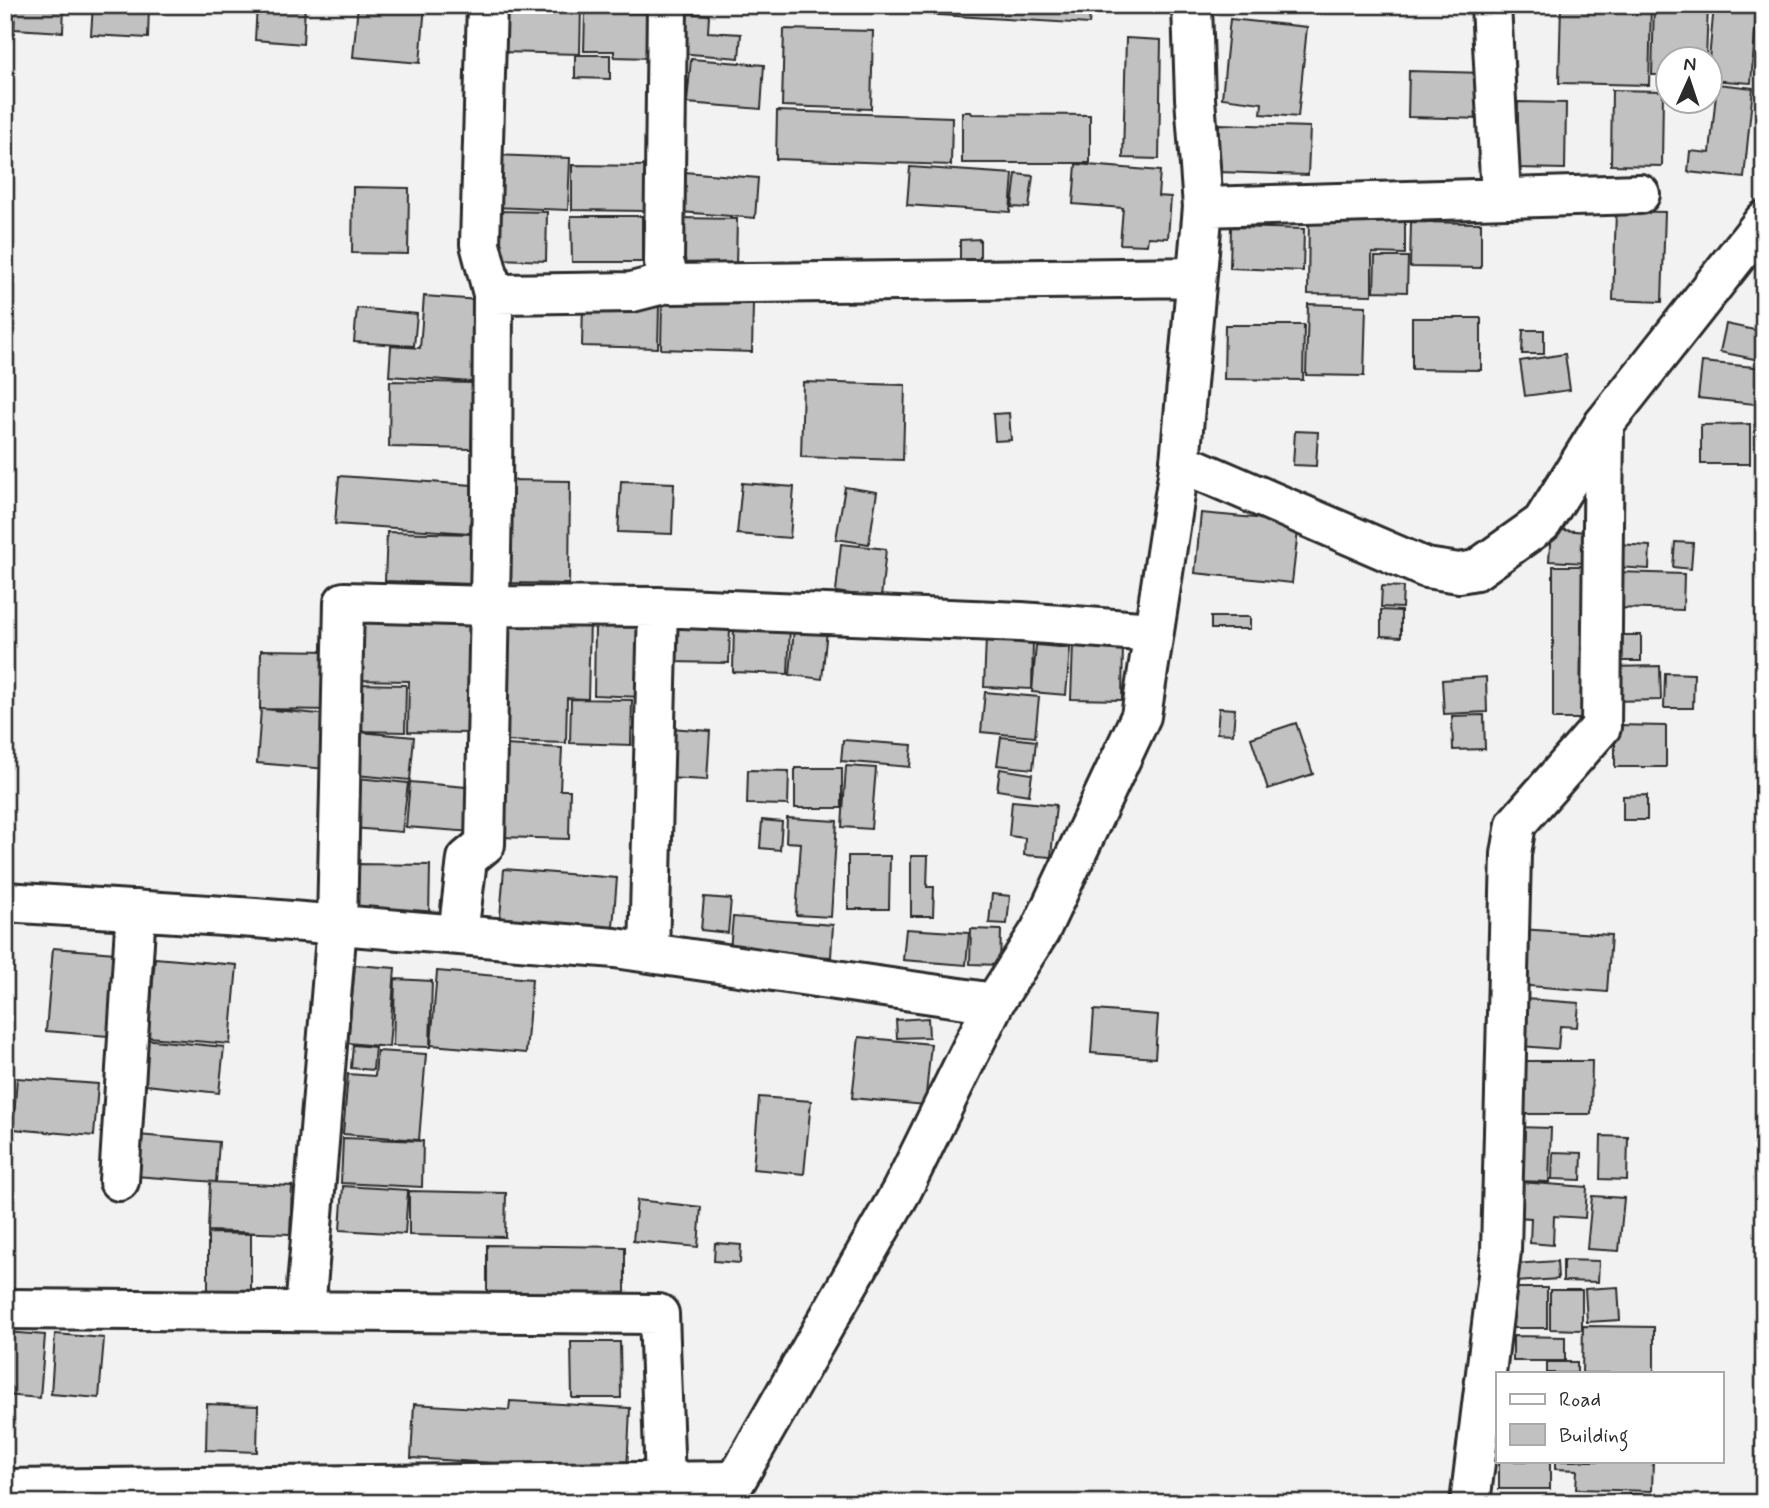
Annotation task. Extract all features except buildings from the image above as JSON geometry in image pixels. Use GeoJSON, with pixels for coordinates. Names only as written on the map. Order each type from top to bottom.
{"type":"FeatureCollection","features":[{"type":"Feature","properties":{"kind":"street"},"geometry":{"type":"LineString","coordinates":[[458,935],[467,859],[485,844],[493,294],[480,244],[487,5]]}},
{"type":"Feature","properties":{"kind":"street"},"geometry":{"type":"LineString","coordinates":[[667,5],[664,261],[671,284]]}},
{"type":"Feature","properties":{"kind":"street"},"geometry":{"type":"LineString","coordinates":[[5,1489],[665,1482],[729,1492],[902,1190],[994,1003],[1040,931],[1141,716],[1180,462],[1203,206],[1192,5]]}},
{"type":"Feature","properties":{"kind":"street"},"geometry":{"type":"LineString","coordinates":[[1490,5],[1502,198]]}},
{"type":"Feature","properties":{"kind":"street"},"geometry":{"type":"LineString","coordinates":[[1203,206],[1640,194]]}},
{"type":"Feature","properties":{"kind":"street"},"geometry":{"type":"LineString","coordinates":[[1180,462],[1426,568],[1459,573],[1476,570],[1542,523],[1604,424],[1764,221]]}},
{"type":"Feature","properties":{"kind":"street"},"geometry":{"type":"LineString","coordinates":[[493,294],[632,292],[667,283],[1196,277]]}},
{"type":"Feature","properties":{"kind":"street"},"geometry":{"type":"LineString","coordinates":[[1471,1503],[1501,1251],[1511,854],[1517,824],[1601,727],[1604,424]]}},
{"type":"Feature","properties":{"kind":"street"},"geometry":{"type":"LineString","coordinates":[[305,1311],[337,925],[344,602],[658,607],[1021,622],[1153,632]]}},
{"type":"Feature","properties":{"kind":"street"},"geometry":{"type":"LineString","coordinates":[[649,953],[658,607]]}},
{"type":"Feature","properties":{"kind":"street"},"geometry":{"type":"LineString","coordinates":[[5,902],[615,948],[994,1003]]}},
{"type":"Feature","properties":{"kind":"street"},"geometry":{"type":"LineString","coordinates":[[119,1181],[136,910]]}},
{"type":"Feature","properties":{"kind":"street"},"geometry":{"type":"LineString","coordinates":[[5,1309],[659,1314],[665,1482]]}}]}
